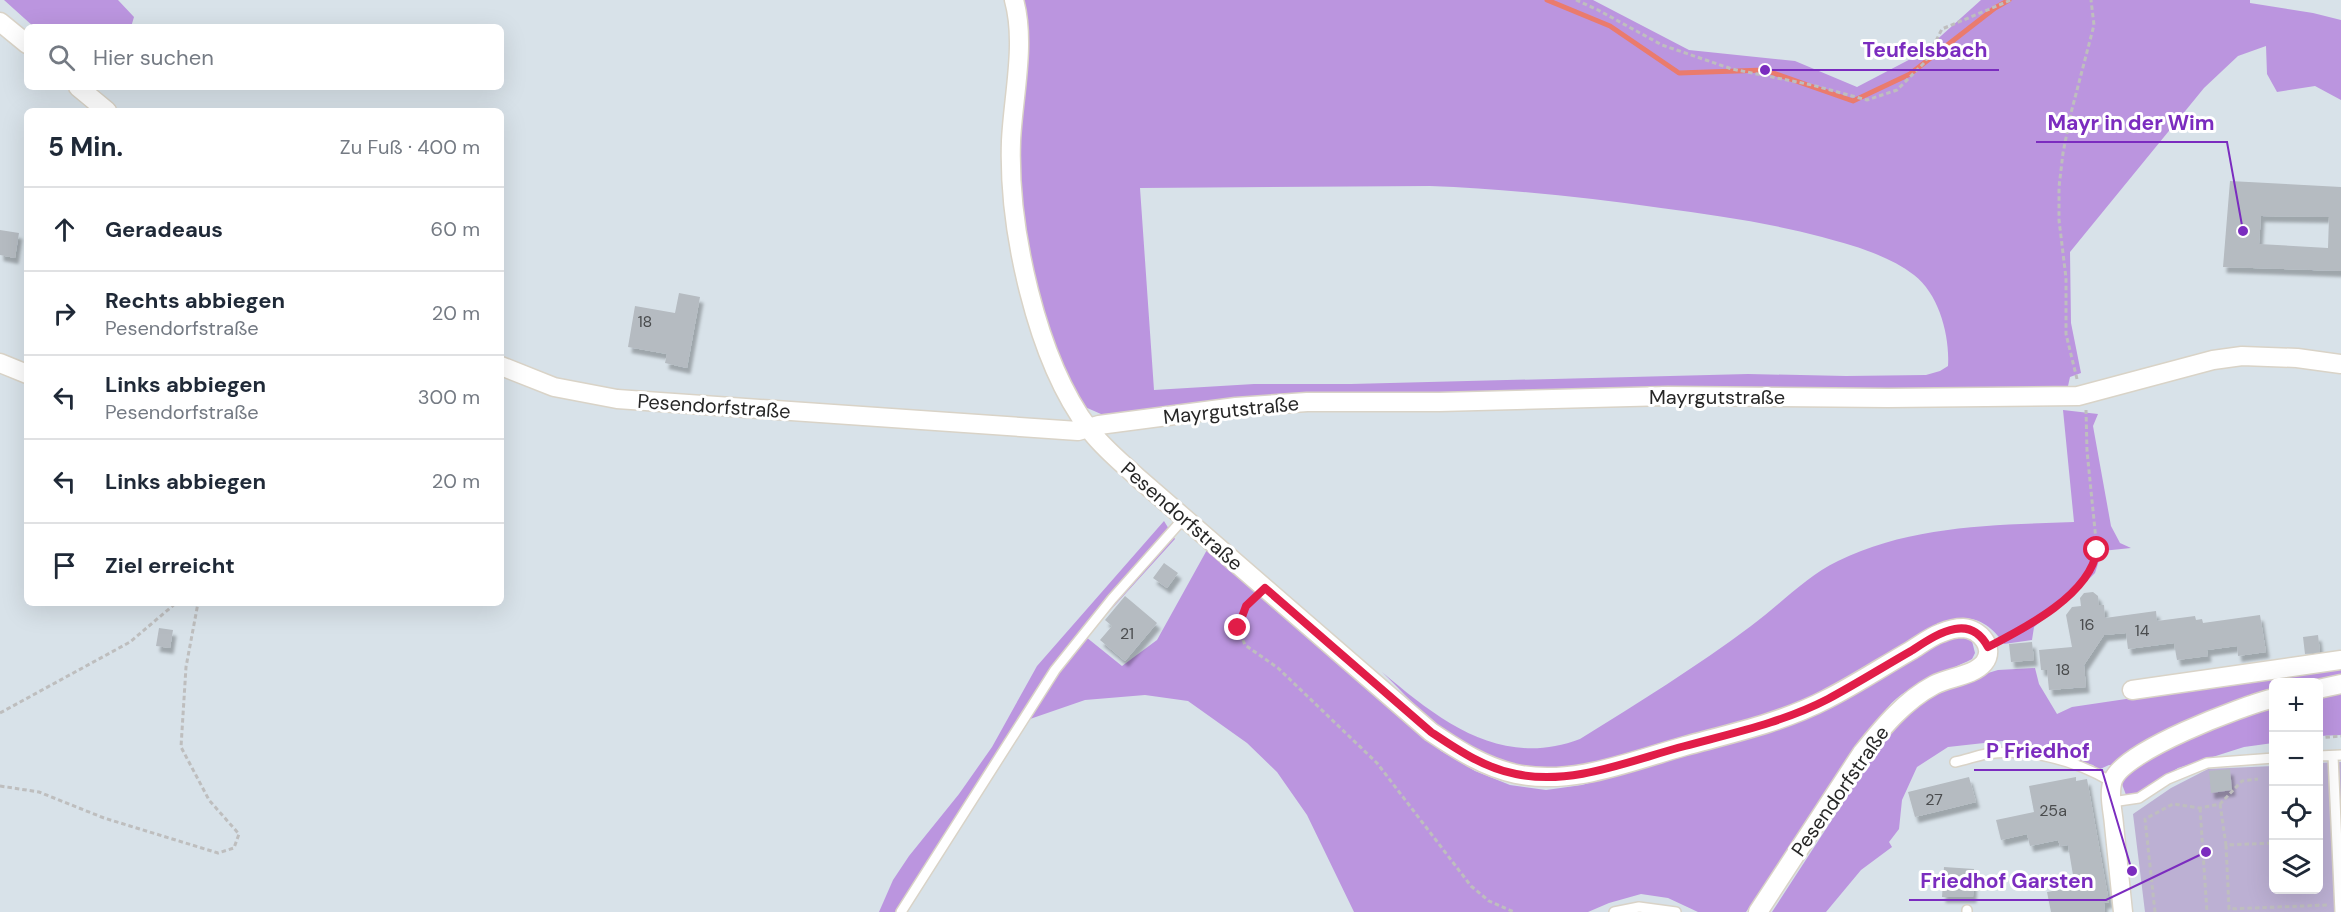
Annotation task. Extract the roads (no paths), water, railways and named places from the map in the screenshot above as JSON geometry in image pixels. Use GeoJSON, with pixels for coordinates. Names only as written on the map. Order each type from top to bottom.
{"type":"FeatureCollection","features":[{"type":"Feature","properties":{"kind":"street"},"geometry":{"type":"LineString","coordinates":[[1014,0],[1018,12],[1019,35],[1011,142],[1011,188],[1017,232],[1026,279],[1052,361],[1067,394],[1089,429]]}},
{"type":"Feature","properties":{"kind":"street"},"geometry":{"type":"LineString","coordinates":[[0,22],[24,42]]}},
{"type":"Feature","properties":{"kind":"street"},"geometry":{"type":"LineString","coordinates":[[82,90],[103,108]]}},
{"type":"Feature","properties":{"kind":"street","name":"Mayrgutstraße"},"geometry":{"type":"LineString","coordinates":[[1089,429],[1106,424],[1236,407],[1307,402],[1439,402],[1668,396],[1942,398],[2078,396],[2213,360],[2242,356],[2298,358],[2341,364]]}},
{"type":"Feature","properties":{"kind":"street"},"geometry":{"type":"LineString","coordinates":[[0,363],[24,373]]}},
{"type":"Feature","properties":{"kind":"street","name":"Pesendorfstraße"},"geometry":{"type":"LineString","coordinates":[[504,367],[554,387],[647,402],[1068,431],[1089,429],[1102,444],[1184,518],[1431,732],[1458,751],[1495,769],[1517,774],[1545,777],[1570,776],[1756,726],[1806,710],[1828,699],[1941,633],[1965,628],[1976,632],[1988,647],[1988,657],[1983,665],[1973,671],[1936,684],[1919,694],[1881,729],[1758,912]]}},
{"type":"Feature","properties":{"kind":"street"},"geometry":{"type":"LineString","coordinates":[[2132,690],[2341,660]]}},
{"type":"Feature","properties":{"kind":"street"},"geometry":{"type":"LineString","coordinates":[[2323,688],[2341,684]]}},
{"type":"Feature","properties":{"kind":"street"},"geometry":{"type":"LineString","coordinates":[[2123,912],[2112,802],[2112,782],[2120,767],[2146,750],[2269,700]]}},
{"type":"Feature","properties":{"kind":"lane"},"geometry":{"type":"LineString","coordinates":[[901,912],[1055,670],[1112,599],[1184,518]]}},
{"type":"Feature","properties":{"kind":"lane"},"geometry":{"type":"LineString","coordinates":[[1954,762],[1986,754],[2019,754],[2078,764],[2112,782]]}},
{"type":"Feature","properties":{"kind":"lane"},"geometry":{"type":"LineString","coordinates":[[2337,755],[2340,908]]}},
{"type":"Feature","properties":{"kind":"lane"},"geometry":{"type":"LineString","coordinates":[[2112,802],[2139,798],[2168,779],[2207,763],[2269,758]]}},
{"type":"Feature","properties":{"kind":"lane"},"geometry":{"type":"LineString","coordinates":[[1614,912],[1639,907],[1676,912]]}},
{"type":"Feature","properties":{"kind":"waterway"},"geometry":{"type":"LineString","coordinates":[[1547,0],[1610,26],[1679,73],[1765,70],[1853,101],[1910,74],[1995,8],[2009,0]]}},
{"type":"Feature","properties":{"kind":"place","name":"Teufelsbach"},"geometry":{"type":"Point","coordinates":[1765,70]}},
{"type":"Feature","properties":{"kind":"place","name":"Mayr in der Wim"},"geometry":{"type":"Point","coordinates":[2243,231]}},
{"type":"Feature","properties":{"kind":"place","name":"Friedhof Garsten"},"geometry":{"type":"Point","coordinates":[2206,852]}},
{"type":"Feature","properties":{"kind":"place","name":"P Friedhof"},"geometry":{"type":"Point","coordinates":[2132,871]}}]}
